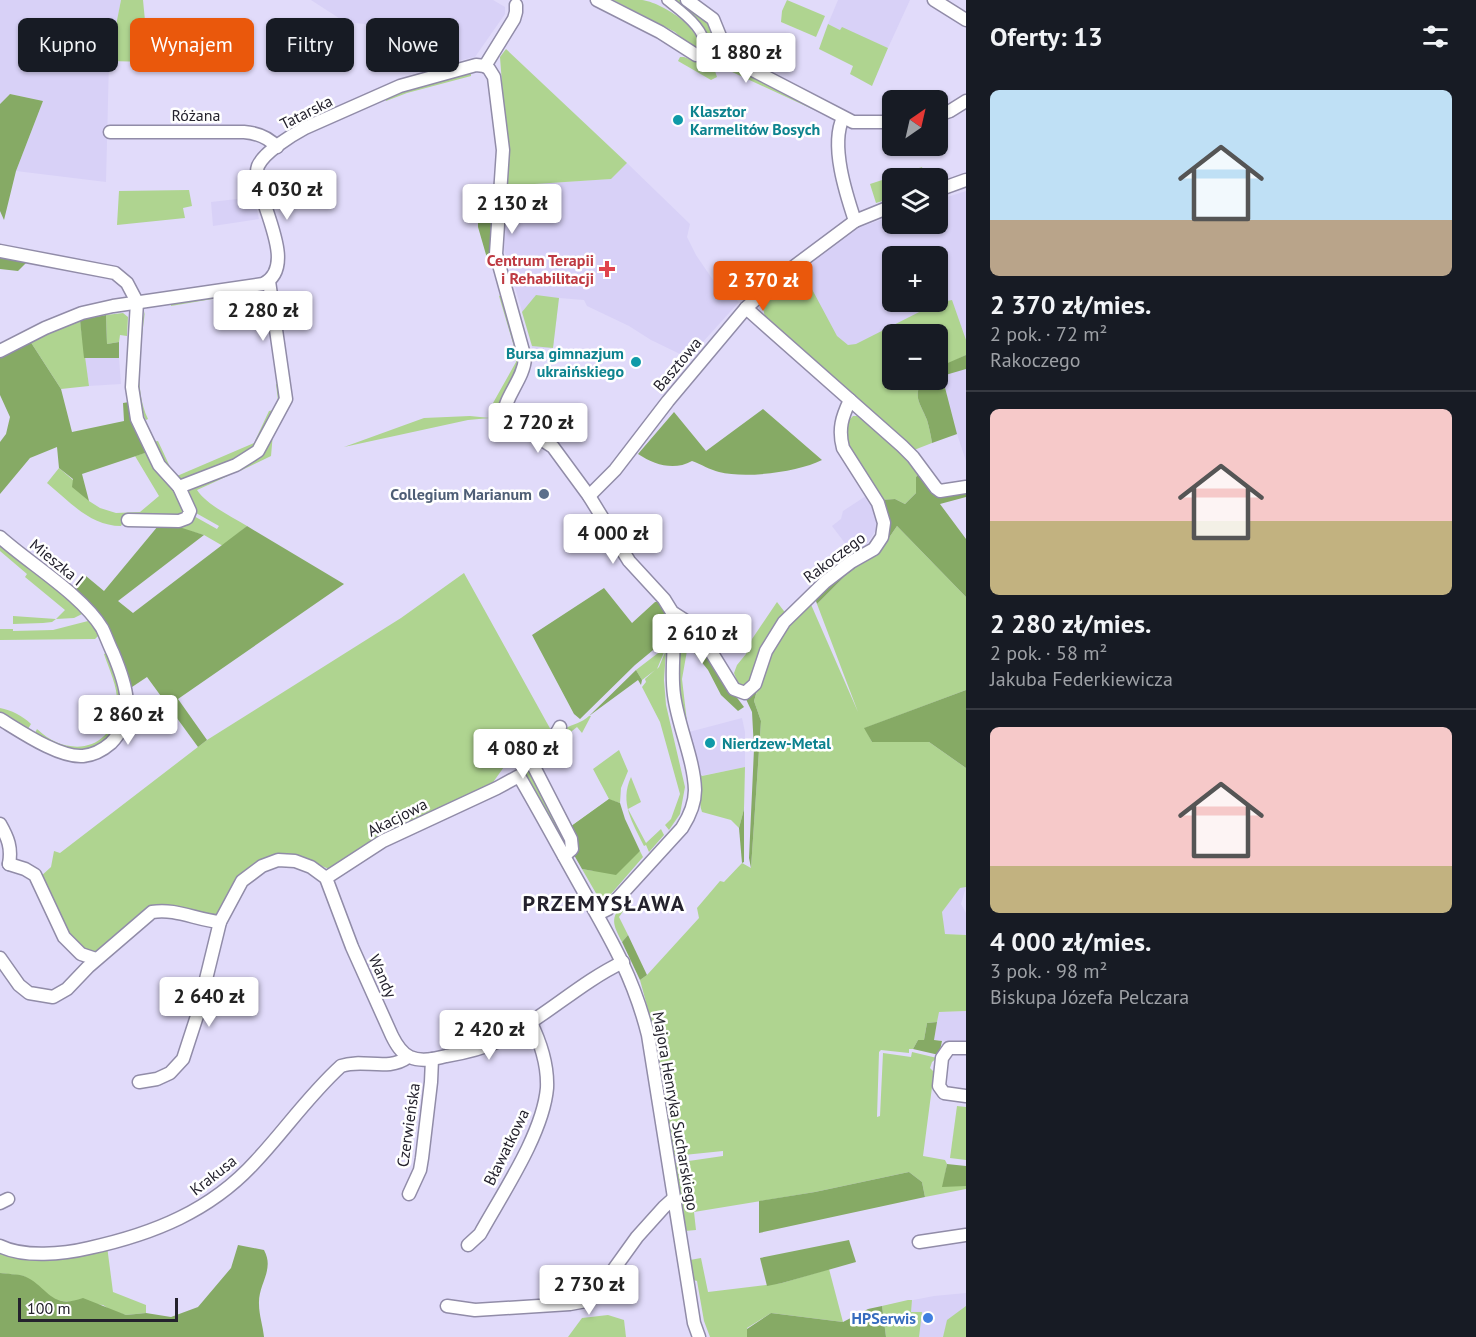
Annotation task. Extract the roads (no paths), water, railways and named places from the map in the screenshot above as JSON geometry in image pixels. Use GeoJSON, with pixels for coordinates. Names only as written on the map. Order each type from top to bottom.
{"type":"FeatureCollection","features":[{"type":"Feature","properties":{"kind":"street"},"geometry":{"type":"LineString","coordinates":[[597,0],[660,32],[696,55],[702,55],[705,50],[699,32],[686,16],[667,0]]}},
{"type":"Feature","properties":{"kind":"street"},"geometry":{"type":"LineString","coordinates":[[687,0],[713,19],[730,56],[741,64],[843,118],[853,122],[882,122]]}},
{"type":"Feature","properties":{"kind":"street"},"geometry":{"type":"LineString","coordinates":[[934,0],[966,20]]}},
{"type":"Feature","properties":{"kind":"street"},"geometry":{"type":"LineString","coordinates":[[516,2],[514,19],[485,66],[494,77],[503,150],[496,254],[525,358],[522,374],[504,407],[504,412],[509,419],[549,443],[589,496],[629,561],[664,599],[672,612],[675,627],[673,691],[694,778],[693,802],[688,819],[682,828],[608,909],[598,914]]}},
{"type":"Feature","properties":{"kind":"street","name":"Tatarska"},"geometry":{"type":"LineString","coordinates":[[269,281],[276,265],[278,246],[260,186],[258,170],[261,161],[305,128],[400,86],[476,65],[485,66]]}},
{"type":"Feature","properties":{"kind":"street"},"geometry":{"type":"LineString","coordinates":[[948,112],[966,101]]}},
{"type":"Feature","properties":{"kind":"street"},"geometry":{"type":"LineString","coordinates":[[843,118],[838,135],[842,177],[855,221]]}},
{"type":"Feature","properties":{"kind":"street","name":"Różana"},"geometry":{"type":"LineString","coordinates":[[110,132],[251,133],[266,138],[277,147]]}},
{"type":"Feature","properties":{"kind":"street"},"geometry":{"type":"LineString","coordinates":[[948,186],[966,180]]}},
{"type":"Feature","properties":{"kind":"street","name":"Basztowa"},"geometry":{"type":"LineString","coordinates":[[589,496],[615,470],[668,401],[746,308],[780,277],[855,221],[882,210]]}},
{"type":"Feature","properties":{"kind":"street"},"geometry":{"type":"LineString","coordinates":[[0,251],[115,273],[127,283],[137,302],[132,377],[137,419],[159,465],[179,487],[190,511],[187,518],[179,521],[129,520]]}},
{"type":"Feature","properties":{"kind":"street"},"geometry":{"type":"LineString","coordinates":[[0,351],[74,315],[137,302],[263,284],[269,281],[286,399],[258,451],[236,465],[179,487]]}},
{"type":"Feature","properties":{"kind":"street"},"geometry":{"type":"LineString","coordinates":[[746,308],[913,457],[936,488],[940,491],[966,487]]}},
{"type":"Feature","properties":{"kind":"street","name":"Rakoczego"},"geometry":{"type":"LineString","coordinates":[[672,612],[686,621],[702,637],[734,689],[746,693],[755,684],[770,644],[790,616],[825,582],[873,549],[882,537],[884,523],[878,503],[841,442],[840,425],[850,400]]}},
{"type":"Feature","properties":{"kind":"street","name":"Mieszka I"},"geometry":{"type":"LineString","coordinates":[[0,537],[83,604],[102,628],[125,683],[127,712],[116,737],[105,749],[81,756],[54,749],[0,718]]}},
{"type":"Feature","properties":{"kind":"street"},"geometry":{"type":"LineString","coordinates":[[560,727],[554,738],[531,760],[571,839],[572,849],[564,856]]}},
{"type":"Feature","properties":{"kind":"street","name":"Majora Henryka Sucharskiego"},"geometry":{"type":"LineString","coordinates":[[519,776],[598,914],[623,962],[640,1004],[648,1035],[691,1305],[699,1337]]}},
{"type":"Feature","properties":{"kind":"street","name":"Akacjowa"},"geometry":{"type":"LineString","coordinates":[[326,878],[383,841],[519,776]]}},
{"type":"Feature","properties":{"kind":"street"},"geometry":{"type":"LineString","coordinates":[[0,824],[8,838],[11,851],[4,868],[25,868],[36,875],[64,938],[81,954],[96,959]]}},
{"type":"Feature","properties":{"kind":"street"},"geometry":{"type":"LineString","coordinates":[[140,1082],[157,1079],[170,1073],[183,1059],[197,1016],[220,922],[242,881],[262,866],[278,860],[295,861],[317,870],[326,878]]}},
{"type":"Feature","properties":{"kind":"street","name":"Wandy"},"geometry":{"type":"LineString","coordinates":[[326,878],[349,940],[392,1036],[398,1048],[408,1057]]}},
{"type":"Feature","properties":{"kind":"street"},"geometry":{"type":"LineString","coordinates":[[0,958],[19,985],[29,993],[53,997],[67,989],[96,959],[152,912],[165,910],[202,920],[220,922]]}},
{"type":"Feature","properties":{"kind":"street"},"geometry":{"type":"LineString","coordinates":[[408,1057],[418,1060],[432,1059],[483,1047],[500,1040],[602,972],[623,962]]}},
{"type":"Feature","properties":{"kind":"street","name":"Bławatkowa"},"geometry":{"type":"LineString","coordinates":[[468,1245],[480,1234],[527,1149],[541,1116],[547,1087],[544,1056],[531,1021]]}},
{"type":"Feature","properties":{"kind":"street"},"geometry":{"type":"LineString","coordinates":[[966,1048],[946,1050],[943,1055],[939,1088],[945,1093],[966,1096]]}},
{"type":"Feature","properties":{"kind":"street","name":"Krakusa"},"geometry":{"type":"LineString","coordinates":[[0,1246],[42,1254],[74,1252],[153,1231],[183,1218],[214,1200],[238,1179],[341,1066],[349,1063],[399,1063],[408,1057]]}},
{"type":"Feature","properties":{"kind":"street","name":"Czerwieńska"},"geometry":{"type":"LineString","coordinates":[[409,1194],[423,1158],[432,1059]]}},
{"type":"Feature","properties":{"kind":"street"},"geometry":{"type":"LineString","coordinates":[[447,1306],[475,1310],[586,1301],[596,1294],[637,1237],[674,1198]]}},
{"type":"Feature","properties":{"kind":"street"},"geometry":{"type":"LineString","coordinates":[[919,1242],[966,1235]]}},
{"type":"Feature","properties":{"kind":"place","name":"Klasztor Karmelitów Bosych"},"geometry":{"type":"Point","coordinates":[678,120]}},
{"type":"Feature","properties":{"kind":"place","name":"Centrum Terapii i Rehabilitacji"},"geometry":{"type":"Point","coordinates":[607,269]}},
{"type":"Feature","properties":{"kind":"place","name":"Bursa gimnazjum ukraińskiego"},"geometry":{"type":"Point","coordinates":[636,362]}},
{"type":"Feature","properties":{"kind":"place","name":"Collegium Marianum"},"geometry":{"type":"Point","coordinates":[544,494]}},
{"type":"Feature","properties":{"kind":"place","name":"Nierdzew-Metal"},"geometry":{"type":"Point","coordinates":[710,743]}},
{"type":"Feature","properties":{"kind":"place","name":"HPSerwis"},"geometry":{"type":"Point","coordinates":[928,1318]}},
{"type":"Feature","properties":{"kind":"district","name":"PRZEMYSŁAWA"},"geometry":{"type":"Point","coordinates":[604,903]}}]}
